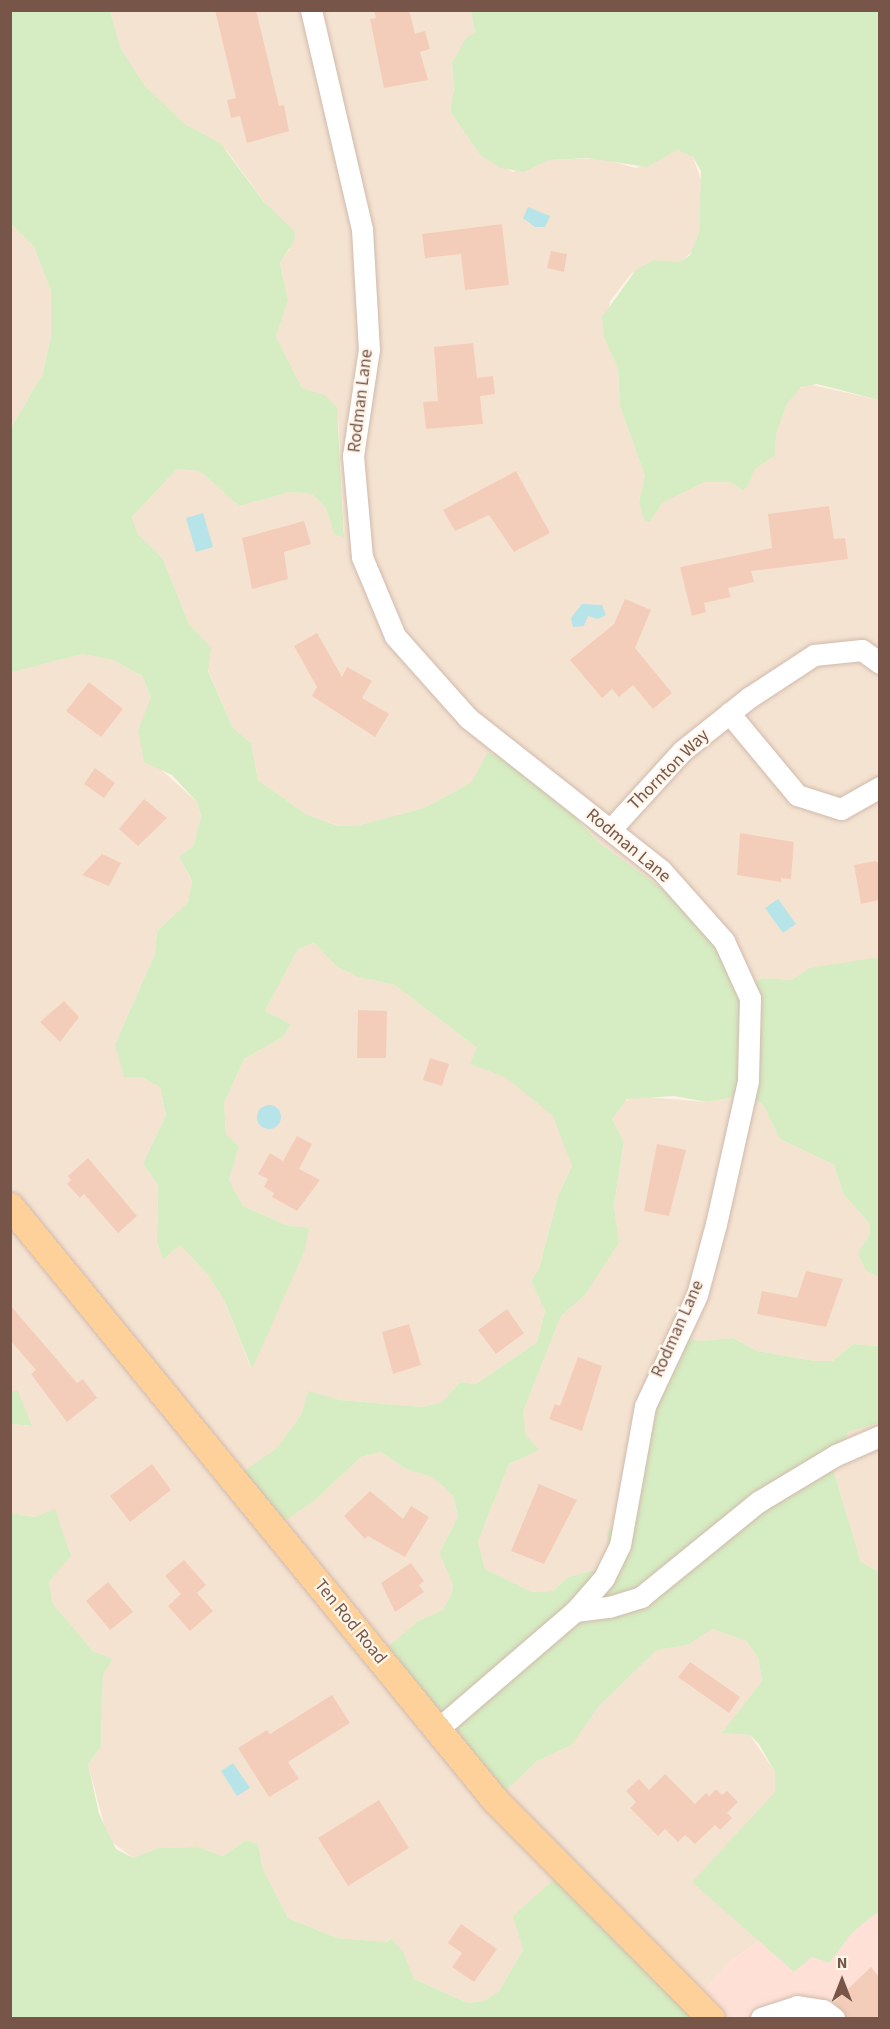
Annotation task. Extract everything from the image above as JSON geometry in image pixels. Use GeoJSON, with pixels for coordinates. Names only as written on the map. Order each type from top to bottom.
{"type":"FeatureCollection","features":[{"type":"Feature","properties":{"kind":"main road","name":"Ten Rod Road"},"geometry":{"type":"LineString","coordinates":[[10,1206],[495,1800],[711,2019]]}},
{"type":"Feature","properties":{"kind":"street","name":"Rodman Lane"},"geometry":{"type":"LineString","coordinates":[[311,10],[362,230],[369,349],[353,456],[362,557],[394,636],[468,718],[662,870],[724,941],[750,998],[748,1081],[697,1295],[645,1406],[620,1545],[604,1578],[575,1611],[438,1730]]}},
{"type":"Feature","properties":{"kind":"street","name":"Thornton Way"},"geometry":{"type":"LineString","coordinates":[[611,829],[682,751],[729,713],[814,655],[862,650],[879,663]]}},
{"type":"Feature","properties":{"kind":"street"},"geometry":{"type":"LineString","coordinates":[[729,713],[798,795],[841,809],[879,787]]}},
{"type":"Feature","properties":{"kind":"street"},"geometry":{"type":"LineString","coordinates":[[575,1611],[609,1607],[641,1597],[758,1502],[836,1455],[879,1436]]}},
{"type":"Feature","properties":{"kind":"street"},"geometry":{"type":"LineString","coordinates":[[761,2019],[798,2006],[823,2010],[834,2019]]}},
{"type":"Feature","properties":{"kind":"shaded area"},"geometry":{"type":"Polygon","coordinates":[[[110,11],[471,11],[475,33],[452,63],[454,87],[450,111],[480,155],[513,172],[549,160],[599,158],[636,168],[677,150],[693,157],[701,180],[699,233],[693,250],[681,263],[653,260],[631,274],[610,301],[604,338],[618,368],[620,406],[645,476],[639,501],[650,522],[661,503],[705,482],[729,482],[743,490],[754,470],[775,454],[776,435],[787,404],[795,391],[808,384],[879,400],[879,957],[792,980],[763,978],[744,985],[732,984],[725,960],[685,905],[598,842],[581,821],[484,767],[472,782],[424,808],[356,826],[339,826],[306,814],[258,780],[251,743],[233,728],[208,670],[206,643],[189,624],[163,559],[138,534],[132,517],[177,469],[200,471],[239,506],[290,492],[312,494],[326,508],[334,534],[344,532],[338,418],[325,395],[302,388],[276,337],[288,300],[280,261],[290,249],[268,207],[227,151],[186,125],[145,86],[121,49],[110,11]]]}},
{"type":"Feature","properties":{"kind":"shaded area"},"geometry":{"type":"Polygon","coordinates":[[[11,224],[34,247],[51,291],[51,335],[43,373],[11,428],[11,224]]]}},
{"type":"Feature","properties":{"kind":"shaded area"},"geometry":{"type":"Polygon","coordinates":[[[82,654],[113,660],[142,676],[151,697],[144,726],[156,765],[197,802],[201,816],[194,845],[179,857],[192,882],[188,902],[157,931],[155,954],[115,1044],[141,1077],[160,1087],[166,1115],[143,1163],[158,1186],[157,1242],[163,1260],[180,1245],[208,1275],[224,1300],[251,1368],[309,1228],[286,1225],[243,1206],[229,1180],[239,1146],[226,1134],[224,1103],[244,1059],[283,1037],[291,1024],[265,1011],[298,949],[314,943],[336,966],[358,977],[395,985],[477,1048],[471,1064],[506,1078],[533,1097],[553,1116],[566,1141],[572,1166],[558,1196],[539,1269],[531,1281],[545,1311],[537,1342],[476,1384],[460,1382],[442,1402],[422,1407],[340,1400],[308,1392],[302,1413],[277,1448],[231,1481],[315,1500],[361,1457],[381,1452],[406,1469],[434,1478],[453,1496],[458,1517],[439,1553],[453,1585],[451,1595],[443,1610],[418,1621],[494,1801],[537,1761],[572,1745],[599,1706],[657,1650],[688,1645],[712,1629],[746,1641],[758,1657],[762,1681],[723,1733],[750,1735],[775,1772],[775,1792],[732,1915],[761,1940],[732,1960],[693,2002],[523,1950],[499,1991],[484,2001],[468,2003],[414,1979],[404,1953],[390,1938],[387,1942],[337,1938],[288,1918],[263,1869],[258,1844],[246,1840],[223,1856],[198,1847],[158,1848],[133,1858],[108,1839],[88,1764],[101,1747],[103,1674],[93,1651],[53,1604],[49,1581],[55,1510],[35,1517],[11,1513],[11,1424],[31,1426],[18,1392],[10,1391],[10,667],[13,671],[82,654]]]}},
{"type":"Feature","properties":{"kind":"shaded area"},"geometry":{"type":"Polygon","coordinates":[[[634,1096],[707,1102],[741,1096],[762,1103],[780,1139],[834,1165],[844,1195],[869,1223],[870,1234],[860,1259],[866,1271],[879,1277],[879,1346],[853,1344],[833,1361],[815,1361],[757,1351],[733,1338],[698,1341],[689,1337],[606,1557],[595,1570],[568,1577],[553,1591],[532,1592],[485,1569],[478,1541],[509,1464],[538,1450],[526,1435],[523,1412],[561,1316],[585,1295],[619,1243],[614,1205],[624,1143],[612,1119],[620,1105],[634,1096]]]}},
{"type":"Feature","properties":{"kind":"shaded area"},"geometry":{"type":"Polygon","coordinates":[[[879,1423],[879,1572],[861,1562],[833,1469],[848,1432],[879,1423]]]}},
{"type":"Feature","properties":{"kind":"shaded area"},"geometry":{"type":"Polygon","coordinates":[[[879,1911],[879,2018],[709,2018],[693,2002],[732,1960],[761,1940],[794,1972],[812,1957],[829,1963],[853,1932],[879,1911]]]}},
{"type":"Feature","properties":{"kind":"green space"},"geometry":{"type":"Polygon","coordinates":[[[11,11],[110,11],[121,49],[145,86],[186,125],[220,143],[264,202],[295,232],[294,242],[280,262],[288,300],[276,337],[302,388],[325,395],[337,408],[344,538],[334,534],[326,508],[312,494],[290,492],[239,506],[200,471],[177,469],[132,517],[138,534],[163,559],[189,624],[211,648],[208,671],[233,728],[251,743],[258,780],[306,814],[338,826],[356,826],[424,808],[472,782],[487,753],[501,757],[565,805],[598,842],[685,905],[725,960],[732,984],[744,985],[763,978],[792,980],[810,968],[879,957],[879,1277],[866,1271],[860,1259],[858,1253],[870,1234],[869,1223],[844,1195],[834,1165],[780,1139],[762,1103],[741,1096],[707,1102],[674,1096],[627,1099],[612,1119],[624,1142],[614,1205],[619,1243],[585,1295],[561,1316],[523,1412],[526,1435],[539,1450],[509,1464],[478,1541],[485,1569],[532,1592],[553,1591],[568,1577],[595,1570],[606,1557],[608,1530],[616,1526],[650,1416],[689,1337],[698,1341],[733,1338],[757,1351],[815,1361],[833,1361],[853,1344],[879,1346],[879,1423],[848,1432],[833,1469],[861,1562],[879,1572],[879,1911],[853,1932],[829,1963],[812,1957],[794,1972],[692,1882],[775,1792],[775,1772],[759,1744],[750,1735],[722,1733],[762,1681],[758,1657],[746,1641],[712,1629],[688,1645],[657,1650],[599,1706],[572,1745],[537,1761],[495,1801],[375,1658],[418,1621],[443,1610],[451,1595],[453,1585],[439,1553],[458,1517],[453,1496],[434,1478],[406,1469],[381,1452],[361,1457],[315,1500],[270,1531],[231,1480],[277,1448],[302,1413],[308,1391],[340,1400],[422,1407],[442,1402],[460,1382],[476,1384],[537,1342],[545,1311],[531,1281],[539,1269],[558,1196],[572,1166],[553,1116],[506,1078],[470,1064],[477,1048],[395,985],[358,977],[336,966],[314,943],[298,949],[265,1011],[291,1024],[283,1037],[244,1059],[224,1103],[226,1134],[239,1146],[229,1180],[243,1206],[286,1225],[309,1228],[305,1250],[252,1369],[224,1300],[208,1275],[180,1245],[163,1260],[157,1242],[158,1186],[143,1163],[166,1115],[160,1087],[141,1077],[124,1077],[115,1044],[155,954],[157,931],[188,902],[192,881],[179,857],[194,845],[201,816],[197,802],[172,775],[144,762],[138,731],[151,697],[142,676],[113,660],[82,654],[12,672],[11,428],[43,373],[51,335],[51,291],[34,247],[11,224],[11,11]]]}},
{"type":"Feature","properties":{"kind":"green space"},"geometry":{"type":"Polygon","coordinates":[[[471,11],[879,11],[879,400],[817,384],[801,387],[787,404],[776,435],[775,455],[754,470],[748,486],[743,490],[729,482],[705,482],[662,503],[650,522],[644,520],[639,501],[645,476],[620,406],[618,368],[604,338],[602,317],[636,270],[653,260],[681,262],[690,255],[699,233],[701,171],[693,157],[677,150],[647,167],[588,158],[549,160],[524,172],[501,168],[480,155],[450,111],[454,87],[452,63],[466,38],[475,33],[471,11]]]}},
{"type":"Feature","properties":{"kind":"green space"},"geometry":{"type":"Polygon","coordinates":[[[11,1391],[18,1391],[32,1426],[11,1424],[11,1391]]]}},
{"type":"Feature","properties":{"kind":"green space"},"geometry":{"type":"Polygon","coordinates":[[[55,1509],[71,1556],[49,1581],[53,1604],[93,1651],[113,1659],[103,1674],[101,1747],[88,1764],[99,1814],[116,1849],[133,1858],[158,1848],[198,1847],[223,1856],[246,1840],[258,1844],[263,1869],[288,1918],[337,1938],[387,1942],[391,1938],[404,1953],[414,1979],[468,2003],[484,2001],[499,1991],[523,1950],[513,1916],[561,1873],[709,2018],[11,2018],[11,1513],[35,1517],[55,1509]]]}},
{"type":"Feature","properties":{"kind":"water"},"geometry":{"type":"Polygon","coordinates":[[[528,207],[550,216],[545,227],[535,227],[523,218],[528,207]]]}},
{"type":"Feature","properties":{"kind":"water"},"geometry":{"type":"Polygon","coordinates":[[[203,513],[213,547],[196,552],[186,518],[203,513]]]}},
{"type":"Feature","properties":{"kind":"water"},"geometry":{"type":"Polygon","coordinates":[[[582,604],[602,605],[606,615],[598,619],[588,616],[584,626],[573,627],[571,618],[582,604]]]}},
{"type":"Feature","properties":{"kind":"water"},"geometry":{"type":"Polygon","coordinates":[[[778,899],[796,924],[783,933],[765,908],[778,899]]]}},
{"type":"Feature","properties":{"kind":"water"},"geometry":{"type":"Polygon","coordinates":[[[269,1105],[274,1106],[280,1112],[280,1122],[274,1128],[269,1129],[264,1128],[258,1122],[257,1117],[258,1112],[264,1106],[269,1105]]]}},
{"type":"Feature","properties":{"kind":"water"},"geometry":{"type":"Polygon","coordinates":[[[233,1763],[250,1788],[237,1796],[221,1771],[233,1763]]]}},
{"type":"Feature","properties":{"kind":"building"},"geometry":{"type":"Polygon","coordinates":[[[215,10],[256,10],[279,106],[284,105],[289,131],[247,143],[240,116],[231,118],[227,100],[236,98],[215,10]]]}},
{"type":"Feature","properties":{"kind":"building"},"geometry":{"type":"Polygon","coordinates":[[[374,10],[409,10],[415,34],[425,31],[430,49],[420,52],[428,80],[384,88],[370,19],[376,18],[374,10]]]}},
{"type":"Feature","properties":{"kind":"building"},"geometry":{"type":"Polygon","coordinates":[[[502,224],[509,285],[465,290],[461,254],[425,258],[422,234],[502,224]]]}},
{"type":"Feature","properties":{"kind":"building"},"geometry":{"type":"Polygon","coordinates":[[[551,251],[567,254],[564,272],[547,268],[551,251]]]}},
{"type":"Feature","properties":{"kind":"building"},"geometry":{"type":"Polygon","coordinates":[[[473,343],[477,378],[493,376],[495,394],[480,396],[483,424],[426,429],[423,402],[438,401],[434,347],[473,343]]]}},
{"type":"Feature","properties":{"kind":"building"},"geometry":{"type":"Polygon","coordinates":[[[516,471],[550,533],[514,552],[489,515],[455,531],[443,510],[516,471]]]}},
{"type":"Feature","properties":{"kind":"building"},"geometry":{"type":"Polygon","coordinates":[[[829,506],[834,539],[845,538],[848,559],[751,571],[754,582],[728,588],[731,597],[704,603],[706,612],[692,616],[680,567],[772,548],[768,514],[829,506]]]}},
{"type":"Feature","properties":{"kind":"building"},"geometry":{"type":"Polygon","coordinates":[[[304,521],[311,544],[284,552],[288,579],[252,589],[242,538],[304,521]]]}},
{"type":"Feature","properties":{"kind":"building"},"geometry":{"type":"Polygon","coordinates":[[[625,599],[651,610],[635,648],[672,693],[653,709],[633,685],[619,697],[612,689],[602,698],[570,660],[614,624],[625,599]]]}},
{"type":"Feature","properties":{"kind":"building"},"geometry":{"type":"Polygon","coordinates":[[[317,633],[342,677],[347,667],[372,681],[362,698],[389,714],[375,737],[312,696],[317,687],[294,646],[317,633]]]}},
{"type":"Feature","properties":{"kind":"building"},"geometry":{"type":"Polygon","coordinates":[[[89,682],[123,709],[101,737],[66,711],[89,682]]]}},
{"type":"Feature","properties":{"kind":"building"},"geometry":{"type":"Polygon","coordinates":[[[95,768],[115,783],[104,798],[84,784],[95,768]]]}},
{"type":"Feature","properties":{"kind":"building"},"geometry":{"type":"Polygon","coordinates":[[[144,799],[167,818],[138,846],[119,829],[144,799]]]}},
{"type":"Feature","properties":{"kind":"building"},"geometry":{"type":"Polygon","coordinates":[[[740,833],[794,842],[791,879],[781,878],[781,882],[737,875],[740,833]]]}},
{"type":"Feature","properties":{"kind":"building"},"geometry":{"type":"Polygon","coordinates":[[[102,854],[121,863],[109,886],[82,875],[102,854]]]}},
{"type":"Feature","properties":{"kind":"building"},"geometry":{"type":"Polygon","coordinates":[[[875,861],[879,863],[879,900],[861,904],[854,865],[875,861]]]}},
{"type":"Feature","properties":{"kind":"building"},"geometry":{"type":"Polygon","coordinates":[[[64,1001],[79,1017],[60,1042],[40,1022],[64,1001]]]}},
{"type":"Feature","properties":{"kind":"building"},"geometry":{"type":"Polygon","coordinates":[[[358,1010],[387,1011],[386,1058],[357,1058],[358,1010]]]}},
{"type":"Feature","properties":{"kind":"building"},"geometry":{"type":"Polygon","coordinates":[[[430,1058],[449,1064],[442,1086],[423,1080],[430,1058]]]}},
{"type":"Feature","properties":{"kind":"building"},"geometry":{"type":"Polygon","coordinates":[[[297,1136],[312,1144],[299,1169],[320,1180],[297,1211],[272,1197],[274,1193],[264,1187],[268,1179],[258,1174],[270,1153],[283,1161],[297,1136]]]}},
{"type":"Feature","properties":{"kind":"building"},"geometry":{"type":"Polygon","coordinates":[[[657,1144],[686,1150],[669,1216],[644,1211],[657,1144]]]}},
{"type":"Feature","properties":{"kind":"building"},"geometry":{"type":"Polygon","coordinates":[[[88,1158],[137,1216],[118,1233],[84,1194],[80,1198],[67,1184],[71,1180],[68,1176],[88,1158]]]}},
{"type":"Feature","properties":{"kind":"building"},"geometry":{"type":"Polygon","coordinates":[[[806,1271],[843,1279],[826,1327],[757,1314],[762,1291],[797,1298],[806,1271]]]}},
{"type":"Feature","properties":{"kind":"building"},"geometry":{"type":"Polygon","coordinates":[[[10,1305],[77,1383],[83,1379],[97,1398],[67,1422],[31,1374],[36,1370],[10,1340],[10,1305]]]}},
{"type":"Feature","properties":{"kind":"building"},"geometry":{"type":"Polygon","coordinates":[[[507,1309],[524,1333],[496,1354],[478,1330],[507,1309]]]}},
{"type":"Feature","properties":{"kind":"building"},"geometry":{"type":"Polygon","coordinates":[[[409,1324],[421,1365],[393,1374],[382,1332],[409,1324]]]}},
{"type":"Feature","properties":{"kind":"building"},"geometry":{"type":"Polygon","coordinates":[[[578,1357],[602,1366],[582,1431],[549,1419],[555,1404],[560,1406],[578,1357]]]}},
{"type":"Feature","properties":{"kind":"building"},"geometry":{"type":"Polygon","coordinates":[[[152,1464],[171,1490],[130,1522],[110,1496],[152,1464]]]}},
{"type":"Feature","properties":{"kind":"building"},"geometry":{"type":"Polygon","coordinates":[[[539,1484],[577,1500],[544,1564],[511,1551],[539,1484]]]}},
{"type":"Feature","properties":{"kind":"building"},"geometry":{"type":"Polygon","coordinates":[[[370,1491],[403,1519],[411,1506],[429,1517],[405,1557],[368,1536],[365,1539],[344,1516],[370,1491]]]}},
{"type":"Feature","properties":{"kind":"building"},"geometry":{"type":"Polygon","coordinates":[[[184,1560],[206,1585],[197,1593],[213,1611],[190,1631],[168,1606],[181,1594],[165,1576],[184,1560]]]}},
{"type":"Feature","properties":{"kind":"building"},"geometry":{"type":"Polygon","coordinates":[[[411,1563],[424,1581],[419,1585],[424,1592],[395,1612],[381,1583],[411,1563]]]}},
{"type":"Feature","properties":{"kind":"building"},"geometry":{"type":"Polygon","coordinates":[[[108,1582],[133,1612],[110,1630],[86,1601],[108,1582]]]}},
{"type":"Feature","properties":{"kind":"building"},"geometry":{"type":"Polygon","coordinates":[[[690,1662],[740,1697],[729,1713],[678,1677],[690,1662]]]}},
{"type":"Feature","properties":{"kind":"building"},"geometry":{"type":"Polygon","coordinates":[[[332,1695],[350,1723],[288,1762],[299,1779],[269,1797],[238,1748],[267,1730],[270,1734],[332,1695]]]}},
{"type":"Feature","properties":{"kind":"building"},"geometry":{"type":"Polygon","coordinates":[[[665,1774],[695,1804],[706,1793],[709,1796],[716,1789],[722,1795],[727,1791],[738,1802],[727,1813],[732,1818],[720,1830],[715,1825],[695,1844],[685,1835],[678,1842],[665,1829],[658,1836],[630,1808],[636,1802],[626,1791],[639,1779],[649,1790],[665,1774]]]}},
{"type":"Feature","properties":{"kind":"building"},"geometry":{"type":"Polygon","coordinates":[[[379,1800],[409,1848],[348,1886],[318,1838],[379,1800]]]}},
{"type":"Feature","properties":{"kind":"building"},"geometry":{"type":"Polygon","coordinates":[[[461,1924],[497,1949],[474,1982],[452,1967],[462,1953],[448,1943],[461,1924]]]}},
{"type":"Feature","properties":{"kind":"building"},"geometry":{"type":"Polygon","coordinates":[[[871,1967],[879,1977],[879,2019],[847,2019],[834,2002],[871,1967]]]}}]}
